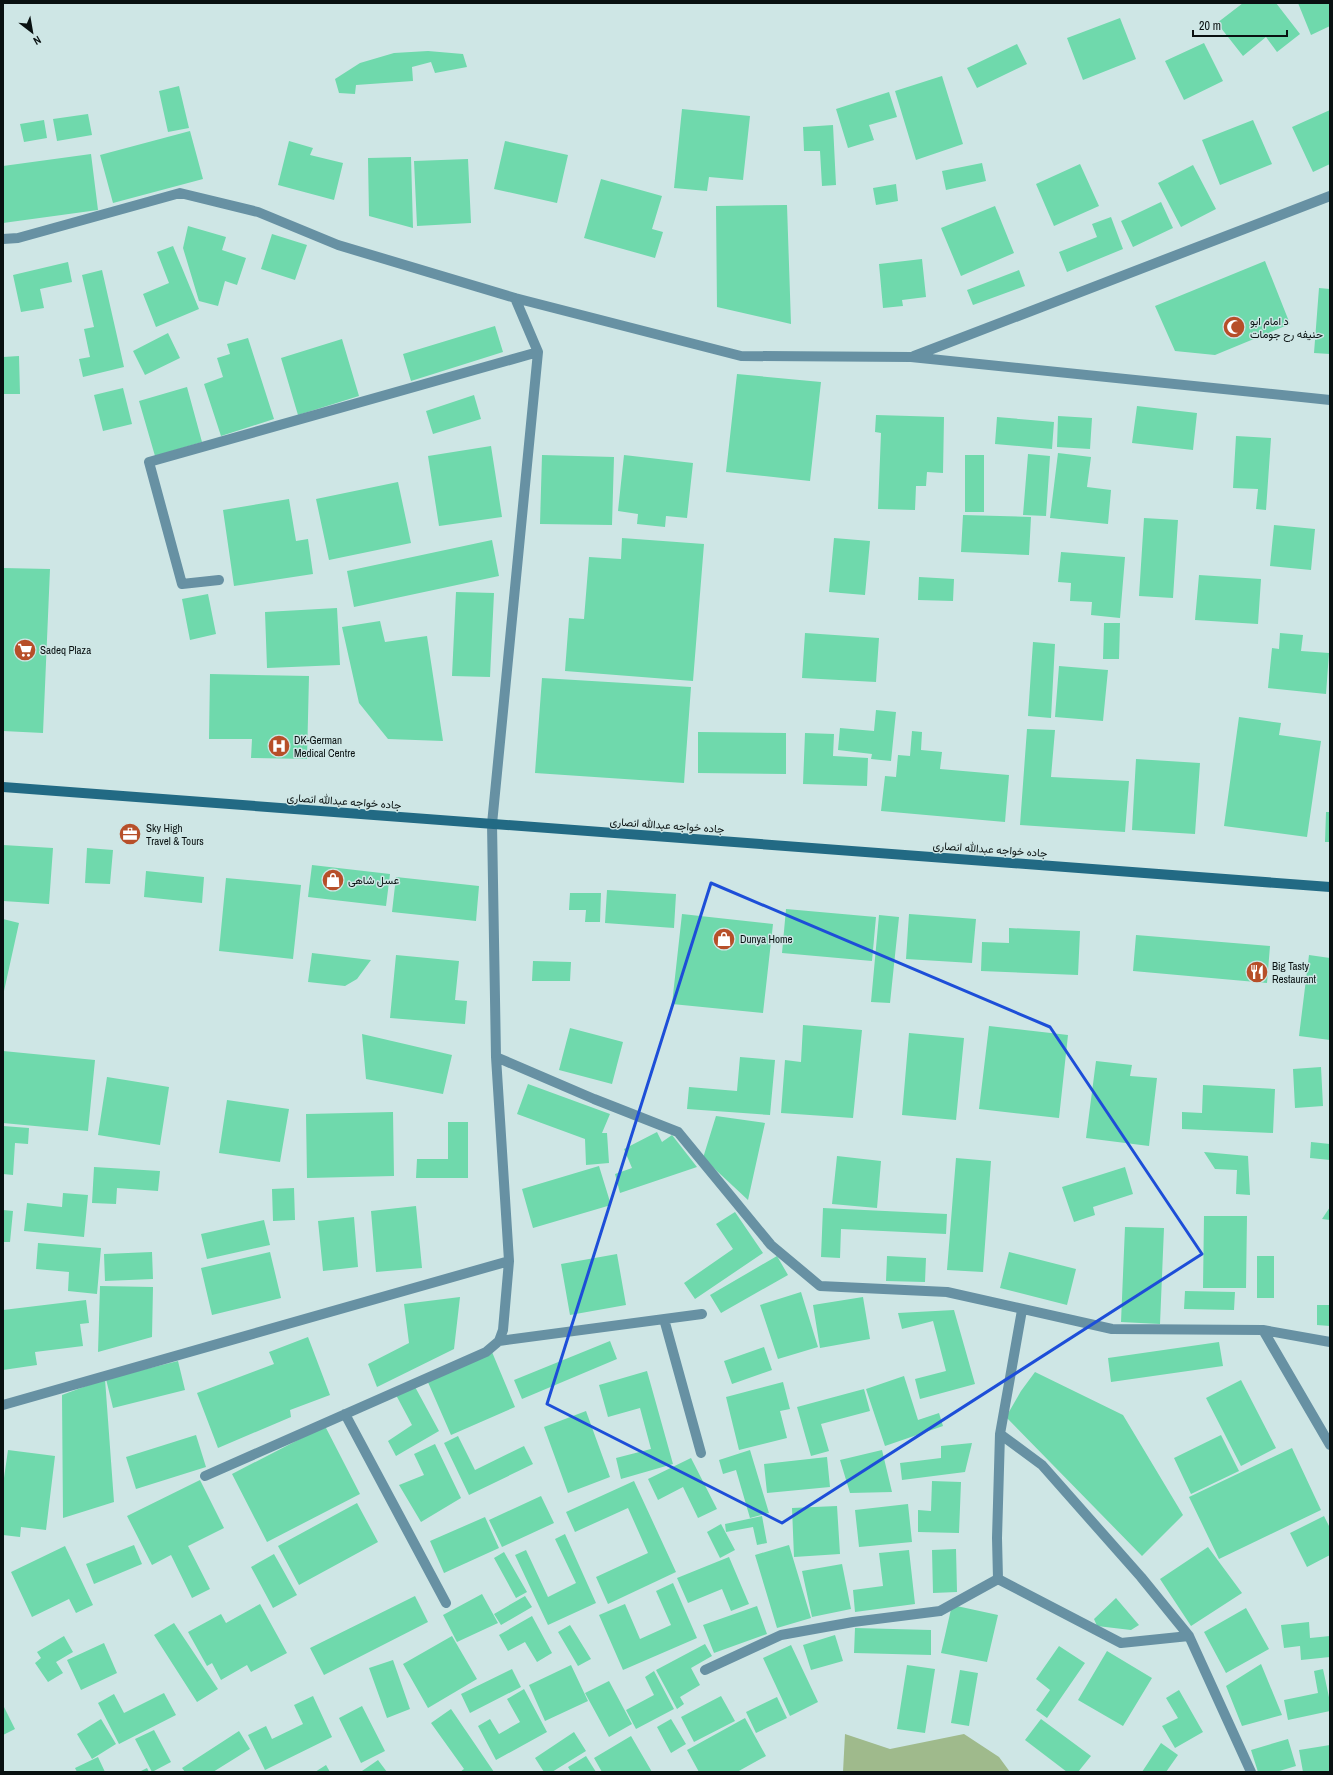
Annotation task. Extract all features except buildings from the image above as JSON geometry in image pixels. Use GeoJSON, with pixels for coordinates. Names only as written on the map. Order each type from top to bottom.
{"type":"FeatureCollection","features":[{"type":"Feature","properties":{"kind":"main road","name":"جاده خواجه عبدالله انصاری"},"geometry":{"type":"LineString","coordinates":[[3,787],[1330,887]]}},
{"type":"Feature","properties":{"kind":"street"},"geometry":{"type":"LineString","coordinates":[[3,238],[18,238],[180,193],[258,212],[338,245],[515,298],[741,356],[911,357],[1330,400]]}},
{"type":"Feature","properties":{"kind":"street"},"geometry":{"type":"LineString","coordinates":[[911,357],[1330,196]]}},
{"type":"Feature","properties":{"kind":"street"},"geometry":{"type":"LineString","coordinates":[[205,1476],[486,1352],[499,1341],[503,1330],[509,1261],[496,1057],[492,824],[538,352],[515,298]]}},
{"type":"Feature","properties":{"kind":"street"},"geometry":{"type":"LineString","coordinates":[[219,580],[182,584],[149,462],[538,352]]}},
{"type":"Feature","properties":{"kind":"street"},"geometry":{"type":"LineString","coordinates":[[496,1057],[594,1099],[678,1132],[772,1245],[820,1286],[947,1292],[1112,1329],[1262,1330],[1330,1342]]}},
{"type":"Feature","properties":{"kind":"street"},"geometry":{"type":"LineString","coordinates":[[3,1405],[509,1261]]}},
{"type":"Feature","properties":{"kind":"street"},"geometry":{"type":"LineString","coordinates":[[998,1579],[997,1538],[1000,1434],[1022,1310]]}},
{"type":"Feature","properties":{"kind":"street"},"geometry":{"type":"LineString","coordinates":[[499,1341],[702,1314]]}},
{"type":"Feature","properties":{"kind":"street"},"geometry":{"type":"LineString","coordinates":[[664,1319],[700,1453]]}},
{"type":"Feature","properties":{"kind":"street"},"geometry":{"type":"LineString","coordinates":[[1262,1330],[1330,1445]]}},
{"type":"Feature","properties":{"kind":"street"},"geometry":{"type":"LineString","coordinates":[[345,1414],[446,1603]]}},
{"type":"Feature","properties":{"kind":"street"},"geometry":{"type":"LineString","coordinates":[[1000,1434],[1042,1465],[1141,1577],[1189,1636],[1251,1772]]}},
{"type":"Feature","properties":{"kind":"street"},"geometry":{"type":"LineString","coordinates":[[998,1579],[1121,1643],[1189,1636]]}},
{"type":"Feature","properties":{"kind":"street"},"geometry":{"type":"LineString","coordinates":[[705,1670],[781,1635],[853,1622],[940,1611],[998,1579]]}},
{"type":"Feature","properties":{"kind":"highlighted area"},"geometry":{"type":"Polygon","coordinates":[[[711,883],[1050,1027],[1202,1254],[782,1523],[547,1404],[711,883]]]}},
{"type":"Feature","properties":{"kind":"green space"},"geometry":{"type":"Polygon","coordinates":[[[845,1734],[890,1749],[964,1734],[999,1757],[1010,1772],[843,1772],[845,1734]]]}},
{"type":"Feature","properties":{"kind":"place","name":"د امام ابو حنیفه رح جومات"},"geometry":{"type":"Point","coordinates":[1234,327]}},
{"type":"Feature","properties":{"kind":"place","name":"Sadeq Plaza"},"geometry":{"type":"Point","coordinates":[25,650]}},
{"type":"Feature","properties":{"kind":"place","name":"DK-German Medical Centre"},"geometry":{"type":"Point","coordinates":[279,746]}},
{"type":"Feature","properties":{"kind":"place","name":"Sky High Travel & Tours"},"geometry":{"type":"Point","coordinates":[130,834]}},
{"type":"Feature","properties":{"kind":"place","name":"عسل شاهی"},"geometry":{"type":"Point","coordinates":[333,880]}},
{"type":"Feature","properties":{"kind":"place","name":"Dunya Home"},"geometry":{"type":"Point","coordinates":[724,939]}},
{"type":"Feature","properties":{"kind":"place","name":"Big Tasty Restaurant"},"geometry":{"type":"Point","coordinates":[1257,972]}}]}
